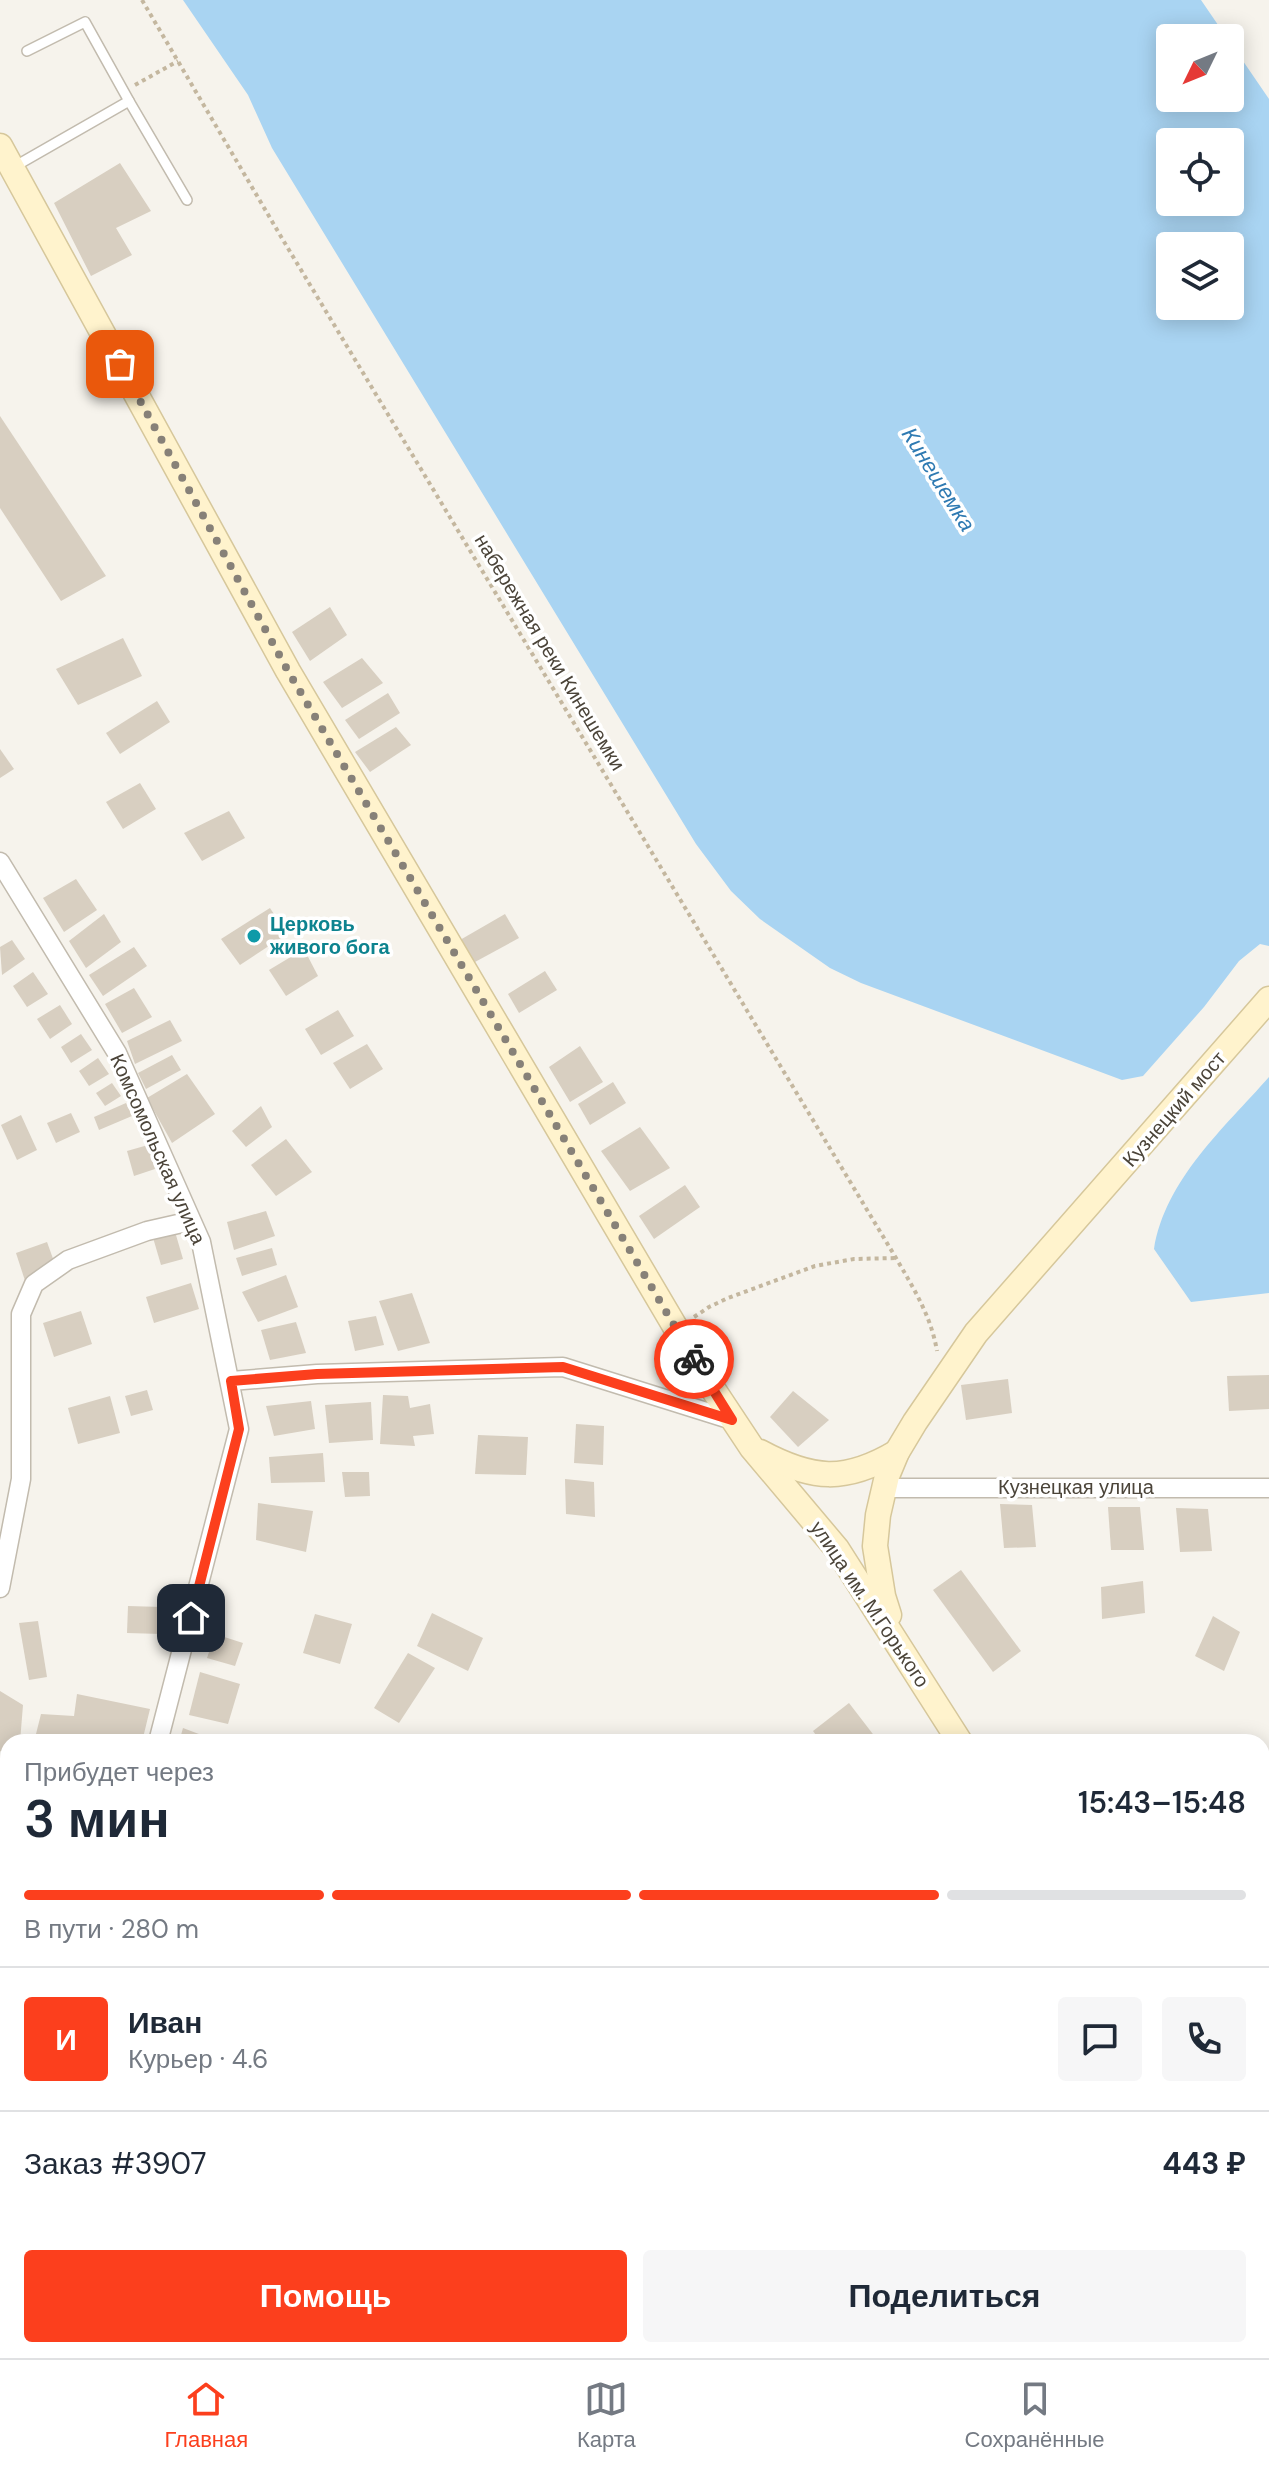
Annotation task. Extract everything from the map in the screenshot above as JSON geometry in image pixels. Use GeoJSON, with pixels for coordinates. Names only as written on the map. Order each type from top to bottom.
{"type":"FeatureCollection","features":[{"type":"Feature","properties":{"kind":"main road","name":"улица им. М.Горького"},"geometry":{"type":"LineString","coordinates":[[0,146],[6,172],[288,671],[678,1332],[752,1448],[837,1549],[955,1734]]}},
{"type":"Feature","properties":{"kind":"main road","name":"Кузнецкий мост"},"geometry":{"type":"LineString","coordinates":[[941,1385],[976,1333],[1269,999]]}},
{"type":"Feature","properties":{"kind":"main road"},"geometry":{"type":"LineString","coordinates":[[899,1644],[883,1596],[875,1546],[883,1488],[897,1452],[941,1385]]}},
{"type":"Feature","properties":{"kind":"main road"},"geometry":{"type":"LineString","coordinates":[[752,1448],[788,1466],[814,1474],[832,1475],[857,1470],[897,1452]]}},
{"type":"Feature","properties":{"kind":"street","name":"Комсомольская улица"},"geometry":{"type":"LineString","coordinates":[[0,862],[117,1053],[201,1242],[231,1381],[239,1429],[231,1469],[160,1734]]}},
{"type":"Feature","properties":{"kind":"street"},"geometry":{"type":"LineString","coordinates":[[0,1588],[15,1524],[21,1479],[21,1314],[34,1284],[68,1260],[147,1231],[191,1221]]}},
{"type":"Feature","properties":{"kind":"street"},"geometry":{"type":"LineString","coordinates":[[231,1381],[331,1373],[563,1367],[732,1420]]}},
{"type":"Feature","properties":{"kind":"street","name":"Кузнецкая улица"},"geometry":{"type":"LineString","coordinates":[[883,1488],[1269,1488]]}},
{"type":"Feature","properties":{"kind":"lane"},"geometry":{"type":"LineString","coordinates":[[27,51],[85,22],[187,200]]}},
{"type":"Feature","properties":{"kind":"lane"},"geometry":{"type":"LineString","coordinates":[[6,172],[126,97]]}},
{"type":"Feature","properties":{"kind":"path","name":"набережная реки Кинешемки"},"geometry":{"type":"LineString","coordinates":[[142,0],[923,1304],[933,1329],[941,1385]]}},
{"type":"Feature","properties":{"kind":"path"},"geometry":{"type":"LineString","coordinates":[[126,97],[178,61]]}},
{"type":"Feature","properties":{"kind":"path"},"geometry":{"type":"LineString","coordinates":[[678,1332],[709,1307],[815,1266],[854,1259],[896,1258]]}},
{"type":"Feature","properties":{"kind":"water","name":"Кинешемка"},"geometry":{"type":"Polygon","coordinates":[[[183,0],[1201,0],[1217,24],[1156,24],[1156,112],[1244,112],[1244,62],[1269,99],[1269,946],[1260,944],[1239,961],[1204,1007],[1143,1076],[1122,1080],[861,983],[830,968],[760,919],[731,891],[696,844],[272,148],[248,95],[183,0]]]}},
{"type":"Feature","properties":{"kind":"water"},"geometry":{"type":"Polygon","coordinates":[[[1269,1077],[1269,1293],[1191,1302],[1154,1249],[1160,1224],[1170,1200],[1199,1156],[1269,1077]]]}},
{"type":"Feature","properties":{"kind":"building"},"geometry":{"type":"Polygon","coordinates":[[[120,163],[151,211],[116,228],[132,255],[91,276],[54,203],[120,163]]]}},
{"type":"Feature","properties":{"kind":"building"},"geometry":{"type":"Polygon","coordinates":[[[0,416],[106,576],[61,601],[0,508],[0,416]]]}},
{"type":"Feature","properties":{"kind":"building"},"geometry":{"type":"Polygon","coordinates":[[[330,607],[347,635],[310,661],[292,632],[330,607]]]}},
{"type":"Feature","properties":{"kind":"building"},"geometry":{"type":"Polygon","coordinates":[[[123,638],[142,676],[78,705],[56,669],[123,638]]]}},
{"type":"Feature","properties":{"kind":"building"},"geometry":{"type":"Polygon","coordinates":[[[362,658],[383,683],[342,708],[323,682],[362,658]]]}},
{"type":"Feature","properties":{"kind":"building"},"geometry":{"type":"Polygon","coordinates":[[[388,693],[400,713],[359,739],[345,720],[388,693]]]}},
{"type":"Feature","properties":{"kind":"building"},"geometry":{"type":"Polygon","coordinates":[[[157,701],[170,722],[120,754],[106,733],[157,701]]]}},
{"type":"Feature","properties":{"kind":"building"},"geometry":{"type":"Polygon","coordinates":[[[396,727],[411,745],[370,772],[355,752],[396,727]]]}},
{"type":"Feature","properties":{"kind":"building"},"geometry":{"type":"Polygon","coordinates":[[[0,749],[14,769],[0,778],[0,749]]]}},
{"type":"Feature","properties":{"kind":"building"},"geometry":{"type":"Polygon","coordinates":[[[140,783],[156,809],[123,829],[106,802],[140,783]]]}},
{"type":"Feature","properties":{"kind":"building"},"geometry":{"type":"Polygon","coordinates":[[[229,811],[245,838],[202,861],[184,833],[229,811]]]}},
{"type":"Feature","properties":{"kind":"building"},"geometry":{"type":"Polygon","coordinates":[[[76,879],[97,910],[64,932],[43,898],[76,879]]]}},
{"type":"Feature","properties":{"kind":"building","name":"Церковь живого бога"},"geometry":{"type":"Polygon","coordinates":[[[270,908],[287,934],[240,965],[221,939],[270,908]]]}},
{"type":"Feature","properties":{"kind":"building"},"geometry":{"type":"Polygon","coordinates":[[[104,914],[121,942],[86,968],[69,941],[104,914]]]}},
{"type":"Feature","properties":{"kind":"building"},"geometry":{"type":"Polygon","coordinates":[[[505,914],[519,938],[475,962],[460,940],[505,914]]]}},
{"type":"Feature","properties":{"kind":"building"},"geometry":{"type":"Polygon","coordinates":[[[12,940],[25,959],[2,975],[0,947],[12,940]]]}},
{"type":"Feature","properties":{"kind":"building"},"geometry":{"type":"Polygon","coordinates":[[[134,947],[147,966],[103,996],[89,975],[134,947]]]}},
{"type":"Feature","properties":{"kind":"building"},"geometry":{"type":"Polygon","coordinates":[[[304,949],[318,976],[286,996],[269,970],[304,949]]]}},
{"type":"Feature","properties":{"kind":"building"},"geometry":{"type":"Polygon","coordinates":[[[545,971],[557,990],[519,1013],[508,994],[545,971]]]}},
{"type":"Feature","properties":{"kind":"building"},"geometry":{"type":"Polygon","coordinates":[[[33,972],[48,994],[27,1007],[13,986],[33,972]]]}},
{"type":"Feature","properties":{"kind":"building"},"geometry":{"type":"Polygon","coordinates":[[[134,988],[152,1017],[122,1033],[105,1004],[134,988]]]}},
{"type":"Feature","properties":{"kind":"building"},"geometry":{"type":"Polygon","coordinates":[[[60,1005],[72,1024],[50,1039],[37,1019],[60,1005]]]}},
{"type":"Feature","properties":{"kind":"building"},"geometry":{"type":"Polygon","coordinates":[[[338,1010],[354,1036],[321,1055],[305,1029],[338,1010]]]}},
{"type":"Feature","properties":{"kind":"building"},"geometry":{"type":"Polygon","coordinates":[[[170,1020],[182,1041],[135,1064],[127,1041],[170,1020]]]}},
{"type":"Feature","properties":{"kind":"building"},"geometry":{"type":"Polygon","coordinates":[[[81,1034],[92,1050],[71,1063],[61,1047],[81,1034]]]}},
{"type":"Feature","properties":{"kind":"building"},"geometry":{"type":"Polygon","coordinates":[[[367,1044],[383,1069],[350,1089],[333,1063],[367,1044]]]}},
{"type":"Feature","properties":{"kind":"building"},"geometry":{"type":"Polygon","coordinates":[[[580,1046],[603,1082],[570,1102],[549,1067],[580,1046]]]}},
{"type":"Feature","properties":{"kind":"building"},"geometry":{"type":"Polygon","coordinates":[[[172,1055],[181,1070],[146,1089],[138,1073],[172,1055]]]}},
{"type":"Feature","properties":{"kind":"building"},"geometry":{"type":"Polygon","coordinates":[[[98,1058],[109,1074],[89,1086],[79,1071],[98,1058]]]}},
{"type":"Feature","properties":{"kind":"building"},"geometry":{"type":"Polygon","coordinates":[[[187,1074],[215,1114],[172,1143],[147,1098],[187,1074]]]}},
{"type":"Feature","properties":{"kind":"building"},"geometry":{"type":"Polygon","coordinates":[[[613,1082],[626,1103],[590,1125],[578,1104],[613,1082]]]}},
{"type":"Feature","properties":{"kind":"building"},"geometry":{"type":"Polygon","coordinates":[[[112,1083],[121,1096],[105,1106],[96,1093],[112,1083]]]}},
{"type":"Feature","properties":{"kind":"building"},"geometry":{"type":"Polygon","coordinates":[[[126,1103],[132,1116],[99,1130],[94,1117],[126,1103]]]}},
{"type":"Feature","properties":{"kind":"building"},"geometry":{"type":"Polygon","coordinates":[[[261,1106],[272,1127],[246,1147],[232,1131],[261,1106]]]}},
{"type":"Feature","properties":{"kind":"building"},"geometry":{"type":"Polygon","coordinates":[[[71,1113],[80,1132],[56,1143],[47,1123],[71,1113]]]}},
{"type":"Feature","properties":{"kind":"building"},"geometry":{"type":"Polygon","coordinates":[[[21,1115],[37,1150],[17,1160],[1,1125],[21,1115]]]}},
{"type":"Feature","properties":{"kind":"building"},"geometry":{"type":"Polygon","coordinates":[[[640,1127],[670,1168],[630,1191],[601,1151],[640,1127]]]}},
{"type":"Feature","properties":{"kind":"building"},"geometry":{"type":"Polygon","coordinates":[[[286,1139],[312,1172],[276,1196],[251,1165],[286,1139]]]}},
{"type":"Feature","properties":{"kind":"building"},"geometry":{"type":"Polygon","coordinates":[[[148,1145],[155,1169],[134,1176],[127,1151],[148,1145]]]}},
{"type":"Feature","properties":{"kind":"building"},"geometry":{"type":"Polygon","coordinates":[[[685,1185],[700,1207],[654,1239],[639,1216],[685,1185]]]}},
{"type":"Feature","properties":{"kind":"building"},"geometry":{"type":"Polygon","coordinates":[[[266,1211],[275,1236],[234,1250],[227,1222],[266,1211]]]}},
{"type":"Feature","properties":{"kind":"building"},"geometry":{"type":"Polygon","coordinates":[[[171,1218],[183,1259],[161,1265],[149,1224],[171,1218]]]}},
{"type":"Feature","properties":{"kind":"building"},"geometry":{"type":"Polygon","coordinates":[[[47,1242],[60,1278],[28,1290],[16,1253],[47,1242]]]}},
{"type":"Feature","properties":{"kind":"building"},"geometry":{"type":"Polygon","coordinates":[[[272,1248],[277,1265],[242,1276],[236,1258],[272,1248]]]}},
{"type":"Feature","properties":{"kind":"building"},"geometry":{"type":"Polygon","coordinates":[[[286,1275],[298,1307],[258,1322],[242,1292],[286,1275]]]}},
{"type":"Feature","properties":{"kind":"building"},"geometry":{"type":"Polygon","coordinates":[[[191,1283],[199,1309],[154,1323],[146,1297],[191,1283]]]}},
{"type":"Feature","properties":{"kind":"building"},"geometry":{"type":"Polygon","coordinates":[[[412,1293],[430,1343],[398,1351],[379,1301],[412,1293]]]}},
{"type":"Feature","properties":{"kind":"building"},"geometry":{"type":"Polygon","coordinates":[[[81,1311],[92,1344],[54,1357],[43,1323],[81,1311]]]}},
{"type":"Feature","properties":{"kind":"building"},"geometry":{"type":"Polygon","coordinates":[[[376,1316],[384,1345],[355,1351],[348,1321],[376,1316]]]}},
{"type":"Feature","properties":{"kind":"building"},"geometry":{"type":"Polygon","coordinates":[[[296,1322],[306,1353],[270,1360],[261,1330],[296,1322]]]}},
{"type":"Feature","properties":{"kind":"building"},"geometry":{"type":"Polygon","coordinates":[[[1269,1375],[1269,1409],[1229,1411],[1227,1376],[1269,1375]]]}},
{"type":"Feature","properties":{"kind":"building"},"geometry":{"type":"Polygon","coordinates":[[[1008,1379],[1012,1413],[966,1420],[961,1385],[1008,1379]]]}},
{"type":"Feature","properties":{"kind":"building"},"geometry":{"type":"Polygon","coordinates":[[[147,1390],[153,1410],[131,1416],[125,1396],[147,1390]]]}},
{"type":"Feature","properties":{"kind":"building"},"geometry":{"type":"Polygon","coordinates":[[[793,1391],[829,1420],[798,1447],[770,1417],[793,1391]]]}},
{"type":"Feature","properties":{"kind":"building"},"geometry":{"type":"Polygon","coordinates":[[[383,1395],[408,1396],[410,1408],[430,1404],[434,1434],[413,1436],[415,1446],[380,1444],[383,1395]]]}},
{"type":"Feature","properties":{"kind":"building"},"geometry":{"type":"Polygon","coordinates":[[[110,1396],[120,1433],[78,1444],[68,1408],[110,1396]]]}},
{"type":"Feature","properties":{"kind":"building"},"geometry":{"type":"Polygon","coordinates":[[[311,1401],[315,1429],[274,1436],[266,1406],[311,1401]]]}},
{"type":"Feature","properties":{"kind":"building"},"geometry":{"type":"Polygon","coordinates":[[[371,1402],[373,1440],[329,1443],[325,1405],[371,1402]]]}},
{"type":"Feature","properties":{"kind":"building"},"geometry":{"type":"Polygon","coordinates":[[[576,1424],[604,1426],[603,1465],[574,1463],[576,1424]]]}},
{"type":"Feature","properties":{"kind":"building"},"geometry":{"type":"Polygon","coordinates":[[[478,1435],[528,1437],[526,1475],[475,1474],[478,1435]]]}},
{"type":"Feature","properties":{"kind":"building"},"geometry":{"type":"Polygon","coordinates":[[[323,1453],[325,1482],[271,1483],[269,1457],[323,1453]]]}},
{"type":"Feature","properties":{"kind":"building"},"geometry":{"type":"Polygon","coordinates":[[[342,1472],[369,1472],[370,1496],[345,1497],[342,1472]]]}},
{"type":"Feature","properties":{"kind":"building"},"geometry":{"type":"Polygon","coordinates":[[[565,1479],[594,1482],[595,1517],[566,1514],[565,1479]]]}},
{"type":"Feature","properties":{"kind":"building"},"geometry":{"type":"Polygon","coordinates":[[[258,1503],[313,1511],[306,1552],[256,1540],[258,1503]]]}},
{"type":"Feature","properties":{"kind":"building"},"geometry":{"type":"Polygon","coordinates":[[[1000,1504],[1032,1505],[1036,1547],[1004,1548],[1000,1504]]]}},
{"type":"Feature","properties":{"kind":"building"},"geometry":{"type":"Polygon","coordinates":[[[1108,1507],[1140,1507],[1144,1550],[1111,1550],[1108,1507]]]}},
{"type":"Feature","properties":{"kind":"building"},"geometry":{"type":"Polygon","coordinates":[[[1176,1508],[1208,1509],[1212,1551],[1180,1552],[1176,1508]]]}},
{"type":"Feature","properties":{"kind":"building"},"geometry":{"type":"Polygon","coordinates":[[[961,1570],[1021,1651],[993,1672],[933,1590],[961,1570]]]}},
{"type":"Feature","properties":{"kind":"building"},"geometry":{"type":"Polygon","coordinates":[[[1143,1581],[1145,1613],[1102,1619],[1101,1587],[1143,1581]]]}},
{"type":"Feature","properties":{"kind":"building"},"geometry":{"type":"Polygon","coordinates":[[[128,1606],[162,1607],[161,1634],[127,1633],[128,1606]]]}},
{"type":"Feature","properties":{"kind":"building"},"geometry":{"type":"Polygon","coordinates":[[[432,1613],[483,1638],[468,1671],[417,1646],[432,1613]]]}},
{"type":"Feature","properties":{"kind":"building"},"geometry":{"type":"Polygon","coordinates":[[[315,1614],[352,1624],[340,1664],[303,1653],[315,1614]]]}},
{"type":"Feature","properties":{"kind":"building"},"geometry":{"type":"Polygon","coordinates":[[[1213,1616],[1240,1632],[1224,1671],[1195,1656],[1213,1616]]]}},
{"type":"Feature","properties":{"kind":"building"},"geometry":{"type":"Polygon","coordinates":[[[38,1621],[47,1677],[29,1680],[19,1623],[38,1621]]]}},
{"type":"Feature","properties":{"kind":"building"},"geometry":{"type":"Polygon","coordinates":[[[215,1634],[243,1643],[235,1666],[207,1658],[215,1634]]]}},
{"type":"Feature","properties":{"kind":"building"},"geometry":{"type":"Polygon","coordinates":[[[408,1653],[435,1668],[399,1723],[374,1708],[408,1653]]]}},
{"type":"Feature","properties":{"kind":"building"},"geometry":{"type":"Polygon","coordinates":[[[200,1672],[240,1684],[228,1724],[189,1715],[200,1672]]]}},
{"type":"Feature","properties":{"kind":"building"},"geometry":{"type":"Polygon","coordinates":[[[0,1691],[23,1705],[21,1734],[0,1734],[0,1691]]]}},
{"type":"Feature","properties":{"kind":"building"},"geometry":{"type":"Polygon","coordinates":[[[77,1694],[150,1709],[144,1734],[36,1734],[41,1714],[74,1716],[77,1694]]]}},
{"type":"Feature","properties":{"kind":"building"},"geometry":{"type":"Polygon","coordinates":[[[849,1703],[873,1734],[815,1734],[813,1731],[849,1703]]]}},
{"type":"Feature","properties":{"kind":"building"},"geometry":{"type":"Polygon","coordinates":[[[183,1728],[199,1734],[181,1734],[183,1728]]]}},
{"type":"Feature","properties":{"kind":"way so far"},"geometry":{"type":"LineString","coordinates":[[120,364],[288,671],[694,1359]]}},
{"type":"Feature","properties":{"kind":"place","name":"Церковь живого бога"},"geometry":{"type":"Point","coordinates":[254,936]}},
{"type":"Feature","properties":{"kind":"route"},"geometry":{"type":"LineString","coordinates":[[191,1618],[239,1429],[231,1381],[317,1374],[563,1367],[732,1420],[694,1359]]}}]}
